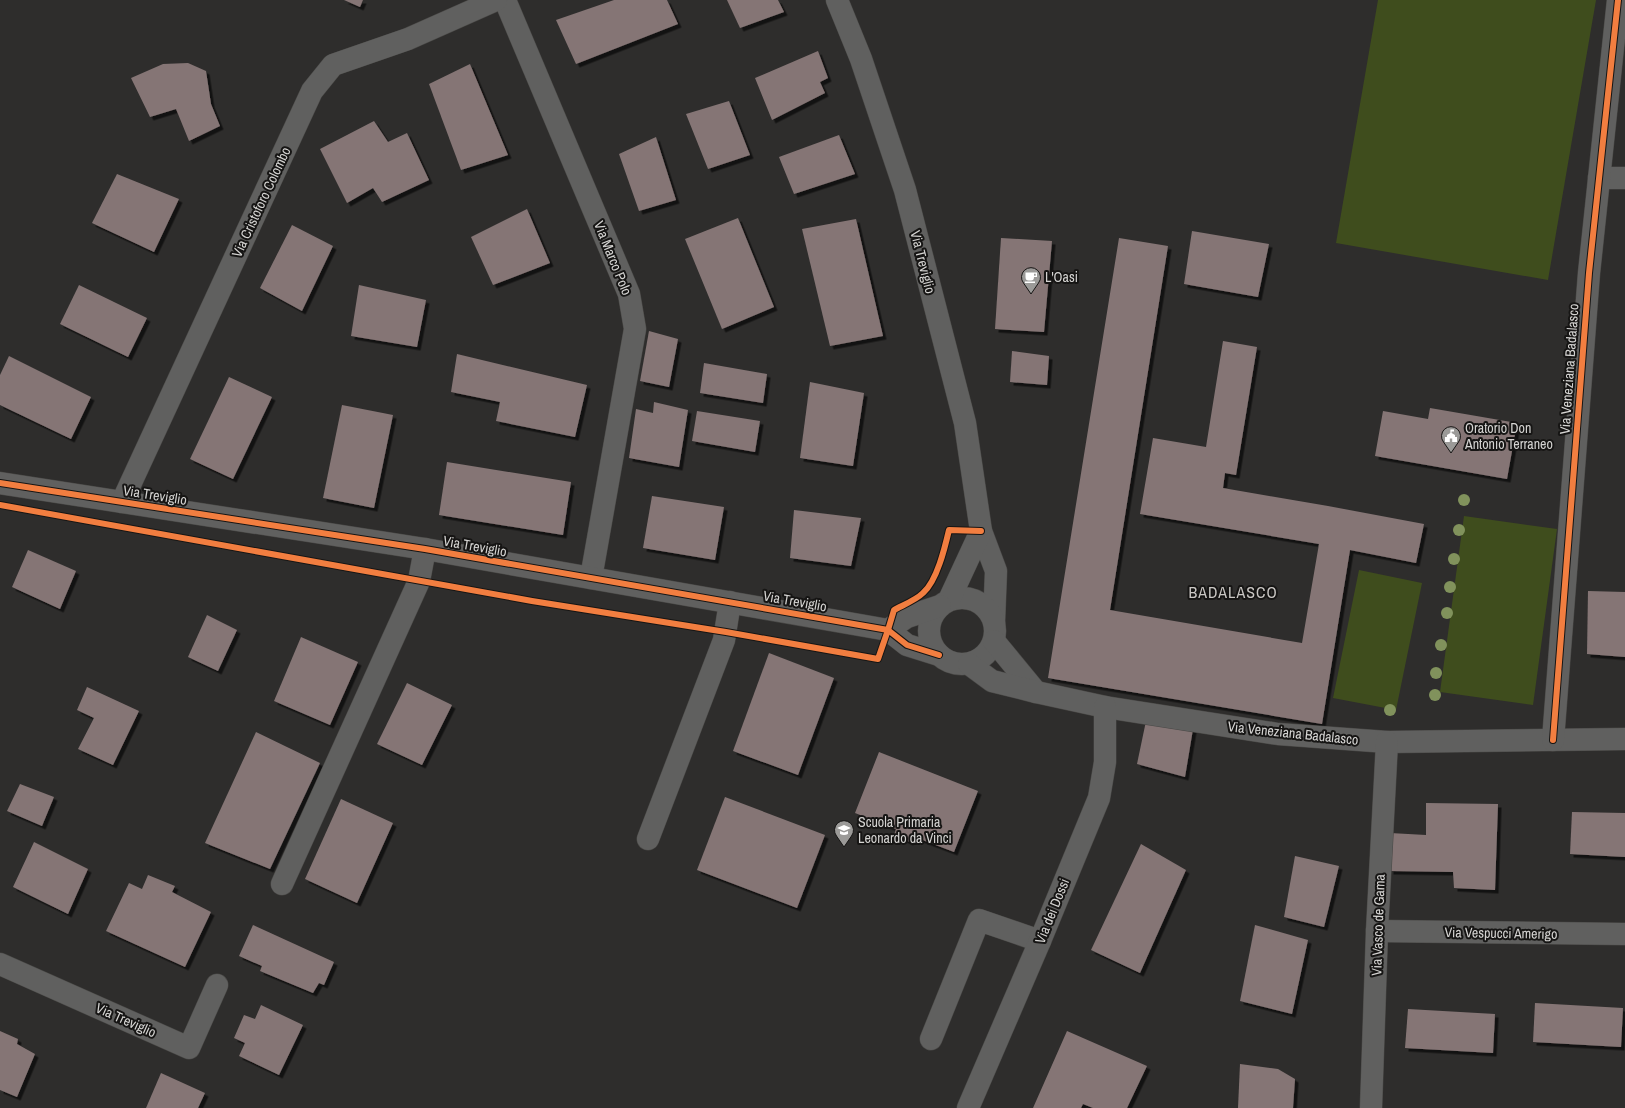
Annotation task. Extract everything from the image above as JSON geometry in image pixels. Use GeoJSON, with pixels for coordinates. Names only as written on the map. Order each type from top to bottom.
{"type":"FeatureCollection","features":[{"type":"Feature","properties":{"kind":"street","name":"Via Cristoforo Colombo"},"geometry":{"type":"LineString","coordinates":[[122,502],[312,91],[333,66],[408,39],[496,0]]}},
{"type":"Feature","properties":{"kind":"street","name":"Via Marco Polo"},"geometry":{"type":"LineString","coordinates":[[505,0],[629,294],[636,329],[591,578]]}},
{"type":"Feature","properties":{"kind":"street","name":"Via Treviglio"},"geometry":{"type":"LineString","coordinates":[[837,0],[861,59],[905,190],[965,423],[981,531],[996,571],[994,632]]}},
{"type":"Feature","properties":{"kind":"street","name":"Via Veneziana Badalasco"},"geometry":{"type":"LineString","coordinates":[[1553,740],[1589,273],[1618,0]]}},
{"type":"Feature","properties":{"kind":"street"},"geometry":{"type":"LineString","coordinates":[[1599,178],[1625,178]]}},
{"type":"Feature","properties":{"kind":"street","name":"Via Treviglio"},"geometry":{"type":"LineString","coordinates":[[0,483],[425,549],[888,630],[906,645],[939,655]]}},
{"type":"Feature","properties":{"kind":"street"},"geometry":{"type":"LineString","coordinates":[[981,531],[944,603],[933,614],[929,625],[929,630],[932,646],[939,655],[948,662],[959,664],[969,664],[980,659],[988,652],[994,632]]}},
{"type":"Feature","properties":{"kind":"street"},"geometry":{"type":"LineString","coordinates":[[282,884],[419,581],[425,549]]}},
{"type":"Feature","properties":{"kind":"street"},"geometry":{"type":"LineString","coordinates":[[888,630],[907,617],[944,603],[960,598],[971,599],[981,604],[989,611],[994,632],[1036,692]]}},
{"type":"Feature","properties":{"kind":"street"},"geometry":{"type":"LineString","coordinates":[[648,839],[724,640],[730,602]]}},
{"type":"Feature","properties":{"kind":"street","name":"Via Veneziana Badalasco"},"geometry":{"type":"LineString","coordinates":[[969,664],[992,681],[1036,692],[1105,707],[1278,734],[1386,742],[1625,739]]}},
{"type":"Feature","properties":{"kind":"street","name":"Via dei Dossi"},"geometry":{"type":"LineString","coordinates":[[968,1108],[1040,941],[1099,798],[1105,762],[1105,707]]}},
{"type":"Feature","properties":{"kind":"street","name":"Via Vasco de Gama"},"geometry":{"type":"LineString","coordinates":[[1371,1108],[1377,931],[1386,742]]}},
{"type":"Feature","properties":{"kind":"street"},"geometry":{"type":"LineString","coordinates":[[931,1039],[979,920],[1040,941]]}},
{"type":"Feature","properties":{"kind":"street","name":"Via Vespucci Amerigo"},"geometry":{"type":"LineString","coordinates":[[1377,931],[1625,934]]}},
{"type":"Feature","properties":{"kind":"street","name":"Via Treviglio"},"geometry":{"type":"LineString","coordinates":[[0,964],[189,1048],[217,985]]}},
{"type":"Feature","properties":{"kind":"green space"},"geometry":{"type":"Polygon","coordinates":[[[1378,0],[1596,0],[1548,280],[1336,243],[1378,0]]]}},
{"type":"Feature","properties":{"kind":"green space"},"geometry":{"type":"Polygon","coordinates":[[[1464,516],[1557,529],[1533,705],[1440,692],[1464,516]]]}},
{"type":"Feature","properties":{"kind":"green space"},"geometry":{"type":"Polygon","coordinates":[[[1359,570],[1422,583],[1396,710],[1333,698],[1359,570]]]}},
{"type":"Feature","properties":{"kind":"building"},"geometry":{"type":"Polygon","coordinates":[[[344,0],[363,0],[360,7],[344,0]]]}},
{"type":"Feature","properties":{"kind":"building"},"geometry":{"type":"Polygon","coordinates":[[[614,0],[667,0],[678,24],[576,64],[556,20],[614,0]]]}},
{"type":"Feature","properties":{"kind":"building"},"geometry":{"type":"Polygon","coordinates":[[[727,0],[778,0],[784,12],[740,28],[727,0]]]}},
{"type":"Feature","properties":{"kind":"building"},"geometry":{"type":"Polygon","coordinates":[[[818,51],[828,78],[820,82],[825,93],[772,120],[755,78],[818,51]]]}},
{"type":"Feature","properties":{"kind":"building"},"geometry":{"type":"Polygon","coordinates":[[[188,63],[206,71],[211,104],[220,126],[189,141],[176,109],[150,117],[131,78],[163,64],[188,63]]]}},
{"type":"Feature","properties":{"kind":"building"},"geometry":{"type":"Polygon","coordinates":[[[470,64],[508,155],[461,170],[429,84],[470,64]]]}},
{"type":"Feature","properties":{"kind":"building"},"geometry":{"type":"Polygon","coordinates":[[[729,101],[750,155],[708,169],[686,114],[729,101]]]}},
{"type":"Feature","properties":{"kind":"building"},"geometry":{"type":"Polygon","coordinates":[[[374,121],[388,142],[407,133],[429,180],[382,202],[373,188],[347,203],[320,149],[374,121]]]}},
{"type":"Feature","properties":{"kind":"building"},"geometry":{"type":"Polygon","coordinates":[[[839,135],[855,174],[794,194],[779,157],[839,135]]]}},
{"type":"Feature","properties":{"kind":"building"},"geometry":{"type":"Polygon","coordinates":[[[656,137],[676,200],[639,211],[619,154],[656,137]]]}},
{"type":"Feature","properties":{"kind":"building"},"geometry":{"type":"Polygon","coordinates":[[[117,174],[179,199],[154,252],[92,223],[117,174]]]}},
{"type":"Feature","properties":{"kind":"building"},"geometry":{"type":"Polygon","coordinates":[[[527,209],[550,263],[493,285],[471,237],[527,209]]]}},
{"type":"Feature","properties":{"kind":"building"},"geometry":{"type":"Polygon","coordinates":[[[738,218],[774,307],[722,329],[685,239],[738,218]]]}},
{"type":"Feature","properties":{"kind":"building"},"geometry":{"type":"Polygon","coordinates":[[[856,219],[883,336],[830,346],[802,229],[856,219]]]}},
{"type":"Feature","properties":{"kind":"building"},"geometry":{"type":"Polygon","coordinates":[[[292,225],[333,246],[302,311],[260,288],[292,225]]]}},
{"type":"Feature","properties":{"kind":"building"},"geometry":{"type":"Polygon","coordinates":[[[1192,231],[1269,244],[1258,297],[1184,284],[1192,231]]]}},
{"type":"Feature","properties":{"kind":"building"},"geometry":{"type":"Polygon","coordinates":[[[1001,238],[1052,241],[1044,332],[995,329],[1001,238]]]}},
{"type":"Feature","properties":{"kind":"building"},"geometry":{"type":"Polygon","coordinates":[[[1119,238],[1168,246],[1110,610],[1302,643],[1319,544],[1140,514],[1153,438],[1206,447],[1223,341],[1257,347],[1236,475],[1225,473],[1223,488],[1424,524],[1416,563],[1350,550],[1322,724],[1048,678],[1119,238]]]}},
{"type":"Feature","properties":{"kind":"building"},"geometry":{"type":"Polygon","coordinates":[[[79,285],[147,318],[128,357],[60,324],[79,285]]]}},
{"type":"Feature","properties":{"kind":"building"},"geometry":{"type":"Polygon","coordinates":[[[359,285],[426,300],[417,347],[351,336],[359,285]]]}},
{"type":"Feature","properties":{"kind":"building"},"geometry":{"type":"Polygon","coordinates":[[[649,331],[678,339],[669,387],[640,381],[649,331]]]}},
{"type":"Feature","properties":{"kind":"building"},"geometry":{"type":"Polygon","coordinates":[[[1012,351],[1049,356],[1047,385],[1010,382],[1012,351]]]}},
{"type":"Feature","properties":{"kind":"building"},"geometry":{"type":"Polygon","coordinates":[[[457,354],[587,385],[575,437],[496,421],[500,402],[451,392],[457,354]]]}},
{"type":"Feature","properties":{"kind":"building"},"geometry":{"type":"Polygon","coordinates":[[[9,356],[91,397],[71,439],[0,405],[0,375],[9,356]]]}},
{"type":"Feature","properties":{"kind":"building"},"geometry":{"type":"Polygon","coordinates":[[[704,363],[767,374],[763,403],[700,393],[704,363]]]}},
{"type":"Feature","properties":{"kind":"building"},"geometry":{"type":"Polygon","coordinates":[[[229,377],[272,397],[233,479],[190,459],[229,377]]]}},
{"type":"Feature","properties":{"kind":"building"},"geometry":{"type":"Polygon","coordinates":[[[810,382],[864,393],[853,466],[800,458],[810,382]]]}},
{"type":"Feature","properties":{"kind":"building"},"geometry":{"type":"Polygon","coordinates":[[[654,402],[688,410],[679,467],[629,458],[636,409],[653,413],[654,402]]]}},
{"type":"Feature","properties":{"kind":"building"},"geometry":{"type":"Polygon","coordinates":[[[342,405],[393,415],[374,508],[323,498],[342,405]]]}},
{"type":"Feature","properties":{"kind":"building"},"geometry":{"type":"Polygon","coordinates":[[[1430,408],[1517,423],[1507,479],[1375,456],[1383,411],[1428,419],[1430,408]]]}},
{"type":"Feature","properties":{"kind":"building"},"geometry":{"type":"Polygon","coordinates":[[[697,411],[760,421],[755,452],[692,441],[697,411]]]}},
{"type":"Feature","properties":{"kind":"building"},"geometry":{"type":"Polygon","coordinates":[[[447,462],[571,482],[563,535],[439,515],[447,462]]]}},
{"type":"Feature","properties":{"kind":"building"},"geometry":{"type":"Polygon","coordinates":[[[652,496],[724,507],[715,560],[643,548],[652,496]]]}},
{"type":"Feature","properties":{"kind":"building"},"geometry":{"type":"Polygon","coordinates":[[[794,510],[861,518],[851,566],[790,558],[794,510]]]}},
{"type":"Feature","properties":{"kind":"building"},"geometry":{"type":"Polygon","coordinates":[[[28,550],[76,571],[60,609],[12,587],[28,550]]]}},
{"type":"Feature","properties":{"kind":"building"},"geometry":{"type":"Polygon","coordinates":[[[1588,591],[1625,592],[1625,657],[1587,654],[1588,591]]]}},
{"type":"Feature","properties":{"kind":"building"},"geometry":{"type":"Polygon","coordinates":[[[207,615],[237,630],[218,671],[188,657],[207,615]]]}},
{"type":"Feature","properties":{"kind":"building"},"geometry":{"type":"Polygon","coordinates":[[[301,637],[358,662],[330,725],[274,701],[301,637]]]}},
{"type":"Feature","properties":{"kind":"building"},"geometry":{"type":"Polygon","coordinates":[[[769,653],[834,678],[798,775],[733,751],[769,653]]]}},
{"type":"Feature","properties":{"kind":"building"},"geometry":{"type":"Polygon","coordinates":[[[407,683],[452,705],[422,765],[377,744],[407,683]]]}},
{"type":"Feature","properties":{"kind":"building"},"geometry":{"type":"Polygon","coordinates":[[[87,687],[139,711],[113,765],[78,749],[94,718],[77,710],[87,687]]]}},
{"type":"Feature","properties":{"kind":"building"},"geometry":{"type":"Polygon","coordinates":[[[1146,721],[1193,729],[1185,777],[1137,764],[1146,721]]]}},
{"type":"Feature","properties":{"kind":"building"},"geometry":{"type":"Polygon","coordinates":[[[256,732],[320,763],[270,869],[205,843],[256,732]]]}},
{"type":"Feature","properties":{"kind":"building"},"geometry":{"type":"Polygon","coordinates":[[[879,752],[978,791],[954,852],[912,836],[910,842],[894,835],[896,829],[855,813],[879,752]]]}},
{"type":"Feature","properties":{"kind":"building"},"geometry":{"type":"Polygon","coordinates":[[[20,784],[54,797],[42,826],[7,811],[20,784]]]}},
{"type":"Feature","properties":{"kind":"building"},"geometry":{"type":"Polygon","coordinates":[[[725,797],[825,835],[797,908],[697,870],[725,797]]]}},
{"type":"Feature","properties":{"kind":"building"},"geometry":{"type":"Polygon","coordinates":[[[341,799],[393,823],[357,903],[305,879],[341,799]]]}},
{"type":"Feature","properties":{"kind":"building"},"geometry":{"type":"Polygon","coordinates":[[[1426,803],[1498,804],[1495,890],[1454,888],[1453,872],[1390,871],[1390,833],[1426,835],[1426,803]]]}},
{"type":"Feature","properties":{"kind":"building"},"geometry":{"type":"Polygon","coordinates":[[[1572,812],[1625,813],[1625,857],[1570,854],[1572,812]]]}},
{"type":"Feature","properties":{"kind":"building"},"geometry":{"type":"Polygon","coordinates":[[[34,842],[88,869],[68,914],[13,887],[34,842]]]}},
{"type":"Feature","properties":{"kind":"building"},"geometry":{"type":"Polygon","coordinates":[[[1141,844],[1186,870],[1140,973],[1091,950],[1141,844]]]}},
{"type":"Feature","properties":{"kind":"building"},"geometry":{"type":"Polygon","coordinates":[[[1295,856],[1339,866],[1324,927],[1284,917],[1295,856]]]}},
{"type":"Feature","properties":{"kind":"building"},"geometry":{"type":"Polygon","coordinates":[[[148,875],[175,886],[172,892],[211,912],[185,967],[106,931],[129,883],[142,889],[148,875]]]}},
{"type":"Feature","properties":{"kind":"building"},"geometry":{"type":"Polygon","coordinates":[[[253,925],[334,962],[324,985],[319,983],[313,993],[260,971],[262,966],[239,956],[253,925]]]}},
{"type":"Feature","properties":{"kind":"building"},"geometry":{"type":"Polygon","coordinates":[[[1255,925],[1308,940],[1292,1014],[1240,1001],[1255,925]]]}},
{"type":"Feature","properties":{"kind":"building"},"geometry":{"type":"Polygon","coordinates":[[[1535,1003],[1623,1008],[1621,1047],[1533,1042],[1535,1003]]]}},
{"type":"Feature","properties":{"kind":"building"},"geometry":{"type":"Polygon","coordinates":[[[261,1005],[303,1025],[279,1075],[239,1056],[245,1043],[234,1038],[244,1015],[255,1019],[261,1005]]]}},
{"type":"Feature","properties":{"kind":"building"},"geometry":{"type":"Polygon","coordinates":[[[1408,1009],[1495,1014],[1493,1053],[1405,1048],[1408,1009]]]}},
{"type":"Feature","properties":{"kind":"building"},"geometry":{"type":"Polygon","coordinates":[[[0,1031],[18,1039],[17,1044],[35,1054],[17,1097],[0,1090],[0,1031]]]}},
{"type":"Feature","properties":{"kind":"building"},"geometry":{"type":"Polygon","coordinates":[[[1067,1031],[1147,1066],[1127,1108],[1093,1108],[1083,1104],[1081,1108],[1033,1108],[1067,1031]]]}},
{"type":"Feature","properties":{"kind":"building"},"geometry":{"type":"Polygon","coordinates":[[[1240,1064],[1278,1069],[1295,1079],[1293,1108],[1238,1108],[1240,1064]]]}},
{"type":"Feature","properties":{"kind":"building"},"geometry":{"type":"Polygon","coordinates":[[[161,1073],[205,1093],[198,1108],[146,1108],[161,1073]]]}},
{"type":"Feature","properties":{"kind":"cycle path"},"geometry":{"type":"LineString","coordinates":[[1553,740],[1589,273],[1618,0]]}},
{"type":"Feature","properties":{"kind":"cycle path"},"geometry":{"type":"LineString","coordinates":[[0,483],[425,549],[888,630],[907,645],[939,655]]}},
{"type":"Feature","properties":{"kind":"cycle path"},"geometry":{"type":"LineString","coordinates":[[0,505],[532,601],[726,632],[878,659],[894,610],[920,596],[928,588],[940,563],[949,530],[981,531]]}},
{"type":"Feature","properties":{"kind":"place","name":"L'Oasi"},"geometry":{"type":"Point","coordinates":[1031,294]}},
{"type":"Feature","properties":{"kind":"place","name":"Oratorio Don Antonio Terraneo"},"geometry":{"type":"Point","coordinates":[1451,453]}},
{"type":"Feature","properties":{"kind":"place","name":"Scuola Primaria Leonardo da Vinci"},"geometry":{"type":"Point","coordinates":[844,847]}},
{"type":"Feature","properties":{"kind":"district","name":"BADALASCO"},"geometry":{"type":"Point","coordinates":[1233,592]}}]}
